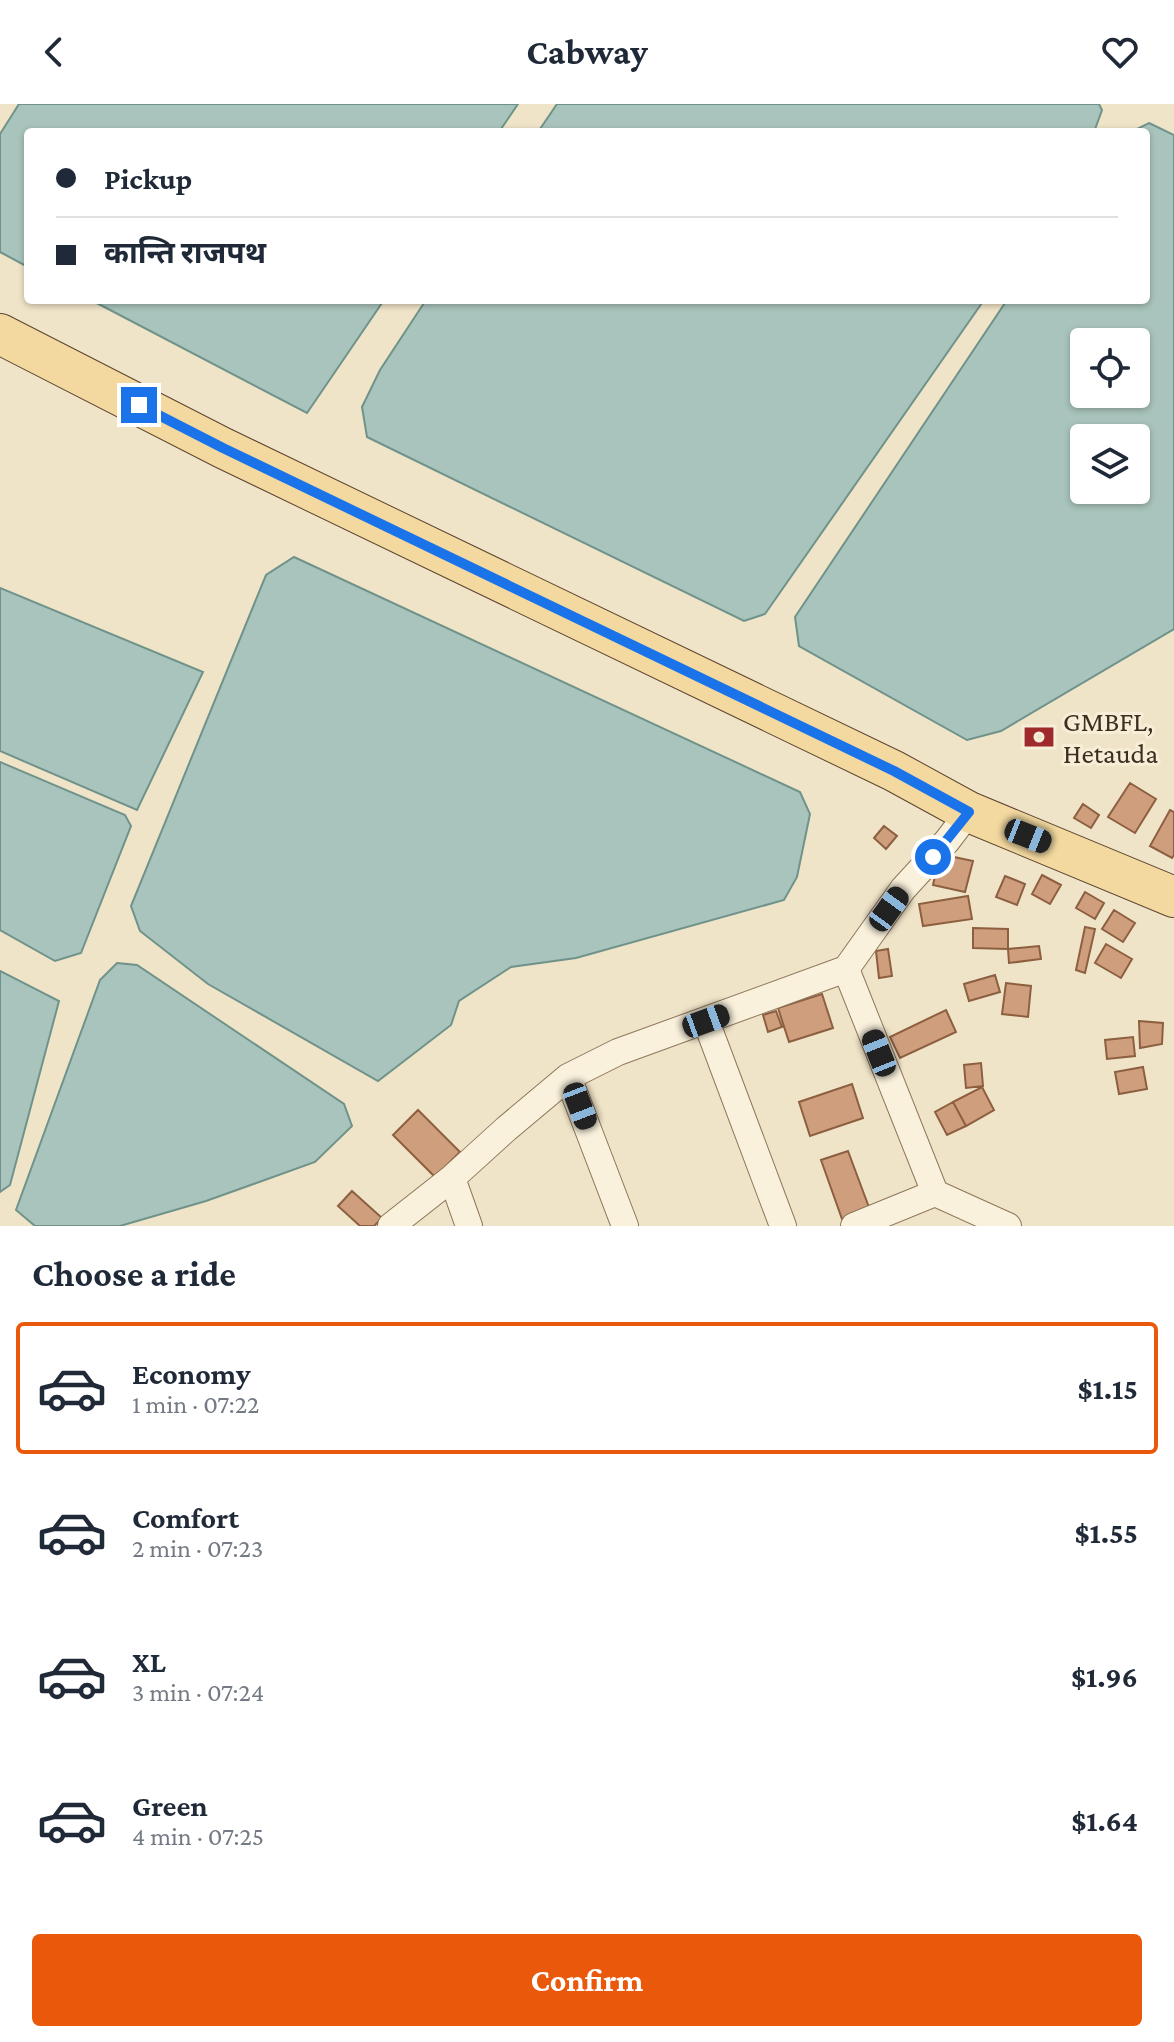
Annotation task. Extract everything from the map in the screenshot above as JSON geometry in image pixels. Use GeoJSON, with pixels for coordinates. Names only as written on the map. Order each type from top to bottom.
{"type":"FeatureCollection","features":[{"type":"Feature","properties":{"kind":"main road"},"geometry":{"type":"LineString","coordinates":[[0,334],[223,448],[894,771],[969,812],[1174,897]]}},
{"type":"Feature","properties":{"kind":"street"},"geometry":{"type":"LineString","coordinates":[[391,1226],[452,1178],[568,1077],[618,1052],[846,969],[903,889],[969,812]]}},
{"type":"Feature","properties":{"kind":"street"},"geometry":{"type":"LineString","coordinates":[[846,969],[935,1193],[1008,1226]]}},
{"type":"Feature","properties":{"kind":"street"},"geometry":{"type":"LineString","coordinates":[[706,1021],[783,1226]]}},
{"type":"Feature","properties":{"kind":"street"},"geometry":{"type":"LineString","coordinates":[[568,1077],[625,1226]]}},
{"type":"Feature","properties":{"kind":"street"},"geometry":{"type":"LineString","coordinates":[[452,1178],[469,1226]]}},
{"type":"Feature","properties":{"kind":"street"},"geometry":{"type":"LineString","coordinates":[[854,1226],[935,1193]]}},
{"type":"Feature","properties":{"kind":"water"},"geometry":{"type":"Polygon","coordinates":[[[19,104],[518,104],[502,128],[24,128],[24,265],[0,252],[0,134],[19,104]]]}},
{"type":"Feature","properties":{"kind":"water"},"geometry":{"type":"Polygon","coordinates":[[[557,104],[1099,104],[1102,110],[1095,128],[541,128],[557,104]]]}},
{"type":"Feature","properties":{"kind":"water"},"geometry":{"type":"Polygon","coordinates":[[[1149,123],[1174,135],[1174,629],[1001,731],[967,740],[799,646],[795,617],[1004,304],[1150,304],[1150,128],[1139,128],[1149,123]]]}},
{"type":"Feature","properties":{"kind":"water"},"geometry":{"type":"Polygon","coordinates":[[[99,304],[381,304],[307,413],[99,304]]]}},
{"type":"Feature","properties":{"kind":"water"},"geometry":{"type":"Polygon","coordinates":[[[423,304],[981,304],[765,614],[744,621],[367,437],[362,407],[380,370],[423,304]]]}},
{"type":"Feature","properties":{"kind":"water"},"geometry":{"type":"Polygon","coordinates":[[[294,557],[800,792],[810,814],[797,877],[784,900],[576,958],[511,967],[459,1001],[451,1025],[378,1081],[208,984],[140,931],[131,906],[266,575],[294,557]]]}},
{"type":"Feature","properties":{"kind":"water"},"geometry":{"type":"Polygon","coordinates":[[[0,588],[203,672],[137,810],[0,751],[0,588]]]}},
{"type":"Feature","properties":{"kind":"water"},"geometry":{"type":"Polygon","coordinates":[[[0,762],[125,815],[131,826],[81,953],[55,961],[0,930],[0,762]]]}},
{"type":"Feature","properties":{"kind":"water"},"geometry":{"type":"Polygon","coordinates":[[[117,963],[137,965],[344,1104],[352,1126],[315,1162],[206,1201],[120,1226],[35,1226],[16,1210],[100,980],[117,963]]]}},
{"type":"Feature","properties":{"kind":"water"},"geometry":{"type":"Polygon","coordinates":[[[0,971],[59,1001],[10,1185],[0,1192],[0,971]]]}},
{"type":"Feature","properties":{"kind":"building"},"geometry":{"type":"Polygon","coordinates":[[[1130,783],[1156,799],[1135,833],[1108,817],[1130,783]]]}},
{"type":"Feature","properties":{"kind":"building"},"geometry":{"type":"Polygon","coordinates":[[[1083,804],[1099,815],[1091,828],[1074,818],[1083,804]]]}},
{"type":"Feature","properties":{"kind":"building"},"geometry":{"type":"Polygon","coordinates":[[[1170,810],[1174,812],[1172,858],[1150,846],[1170,810]]]}},
{"type":"Feature","properties":{"kind":"building"},"geometry":{"type":"Polygon","coordinates":[[[884,826],[897,836],[886,849],[874,838],[884,826]]]}},
{"type":"Feature","properties":{"kind":"building"},"geometry":{"type":"Polygon","coordinates":[[[940,854],[973,861],[965,892],[933,885],[940,854]]]}},
{"type":"Feature","properties":{"kind":"building"},"geometry":{"type":"Polygon","coordinates":[[[1042,875],[1061,885],[1050,904],[1032,894],[1042,875]]]}},
{"type":"Feature","properties":{"kind":"building"},"geometry":{"type":"Polygon","coordinates":[[[1005,876],[1025,884],[1017,905],[996,897],[1005,876]]]}},
{"type":"Feature","properties":{"kind":"building"},"geometry":{"type":"Polygon","coordinates":[[[1085,892],[1104,903],[1095,919],[1076,908],[1085,892]]]}},
{"type":"Feature","properties":{"kind":"building"},"geometry":{"type":"Polygon","coordinates":[[[968,896],[972,919],[923,926],[919,904],[968,896]]]}},
{"type":"Feature","properties":{"kind":"building"},"geometry":{"type":"Polygon","coordinates":[[[1114,910],[1135,923],[1123,942],[1102,929],[1114,910]]]}},
{"type":"Feature","properties":{"kind":"building"},"geometry":{"type":"Polygon","coordinates":[[[1085,927],[1095,929],[1085,973],[1076,970],[1085,927]]]}},
{"type":"Feature","properties":{"kind":"building"},"geometry":{"type":"Polygon","coordinates":[[[973,928],[1008,929],[1008,949],[973,948],[973,928]]]}},
{"type":"Feature","properties":{"kind":"building"},"geometry":{"type":"Polygon","coordinates":[[[1106,944],[1132,959],[1121,978],[1095,963],[1106,944]]]}},
{"type":"Feature","properties":{"kind":"building"},"geometry":{"type":"Polygon","coordinates":[[[1039,946],[1041,959],[1009,963],[1008,949],[1039,946]]]}},
{"type":"Feature","properties":{"kind":"building"},"geometry":{"type":"Polygon","coordinates":[[[888,949],[892,976],[879,978],[876,951],[888,949]]]}},
{"type":"Feature","properties":{"kind":"building"},"geometry":{"type":"Polygon","coordinates":[[[995,975],[1000,992],[969,1001],[964,984],[995,975]]]}},
{"type":"Feature","properties":{"kind":"building"},"geometry":{"type":"Polygon","coordinates":[[[1006,983],[1031,986],[1028,1017],[1002,1014],[1006,983]]]}},
{"type":"Feature","properties":{"kind":"building"},"geometry":{"type":"Polygon","coordinates":[[[822,994],[833,1028],[789,1042],[778,1008],[822,994]]]}},
{"type":"Feature","properties":{"kind":"building"},"geometry":{"type":"Polygon","coordinates":[[[946,1010],[956,1032],[900,1058],[890,1037],[946,1010]]]}},
{"type":"Feature","properties":{"kind":"building"},"geometry":{"type":"Polygon","coordinates":[[[776,1011],[782,1027],[768,1032],[763,1015],[776,1011]]]}},
{"type":"Feature","properties":{"kind":"building"},"geometry":{"type":"Polygon","coordinates":[[[1139,1021],[1163,1023],[1162,1044],[1140,1048],[1139,1021]]]}},
{"type":"Feature","properties":{"kind":"building"},"geometry":{"type":"Polygon","coordinates":[[[1133,1037],[1135,1056],[1107,1059],[1105,1040],[1133,1037]]]}},
{"type":"Feature","properties":{"kind":"building"},"geometry":{"type":"Polygon","coordinates":[[[981,1063],[983,1086],[966,1088],[964,1065],[981,1063]]]}},
{"type":"Feature","properties":{"kind":"building"},"geometry":{"type":"Polygon","coordinates":[[[1143,1067],[1147,1089],[1119,1094],[1115,1072],[1143,1067]]]}},
{"type":"Feature","properties":{"kind":"building"},"geometry":{"type":"Polygon","coordinates":[[[852,1084],[863,1118],[810,1136],[799,1102],[852,1084]]]}},
{"type":"Feature","properties":{"kind":"building"},"geometry":{"type":"Polygon","coordinates":[[[982,1087],[994,1110],[966,1126],[953,1102],[982,1087]]]}},
{"type":"Feature","properties":{"kind":"building"},"geometry":{"type":"Polygon","coordinates":[[[953,1102],[966,1126],[947,1135],[935,1112],[953,1102]]]}},
{"type":"Feature","properties":{"kind":"building"},"geometry":{"type":"Polygon","coordinates":[[[418,1110],[460,1152],[435,1177],[393,1135],[418,1110]]]}},
{"type":"Feature","properties":{"kind":"building"},"geometry":{"type":"Polygon","coordinates":[[[848,1151],[870,1210],[842,1219],[821,1160],[848,1151]]]}},
{"type":"Feature","properties":{"kind":"building"},"geometry":{"type":"Polygon","coordinates":[[[352,1191],[382,1218],[374,1226],[360,1226],[338,1206],[352,1191]]]}},
{"type":"Feature","properties":{"kind":"place","name":"GMBFL, Hetauda"},"geometry":{"type":"Point","coordinates":[1039,737]}},
{"type":"Feature","properties":{"kind":"route"},"geometry":{"type":"LineString","coordinates":[[139,405],[894,771],[969,812],[933,857]]}}]}
